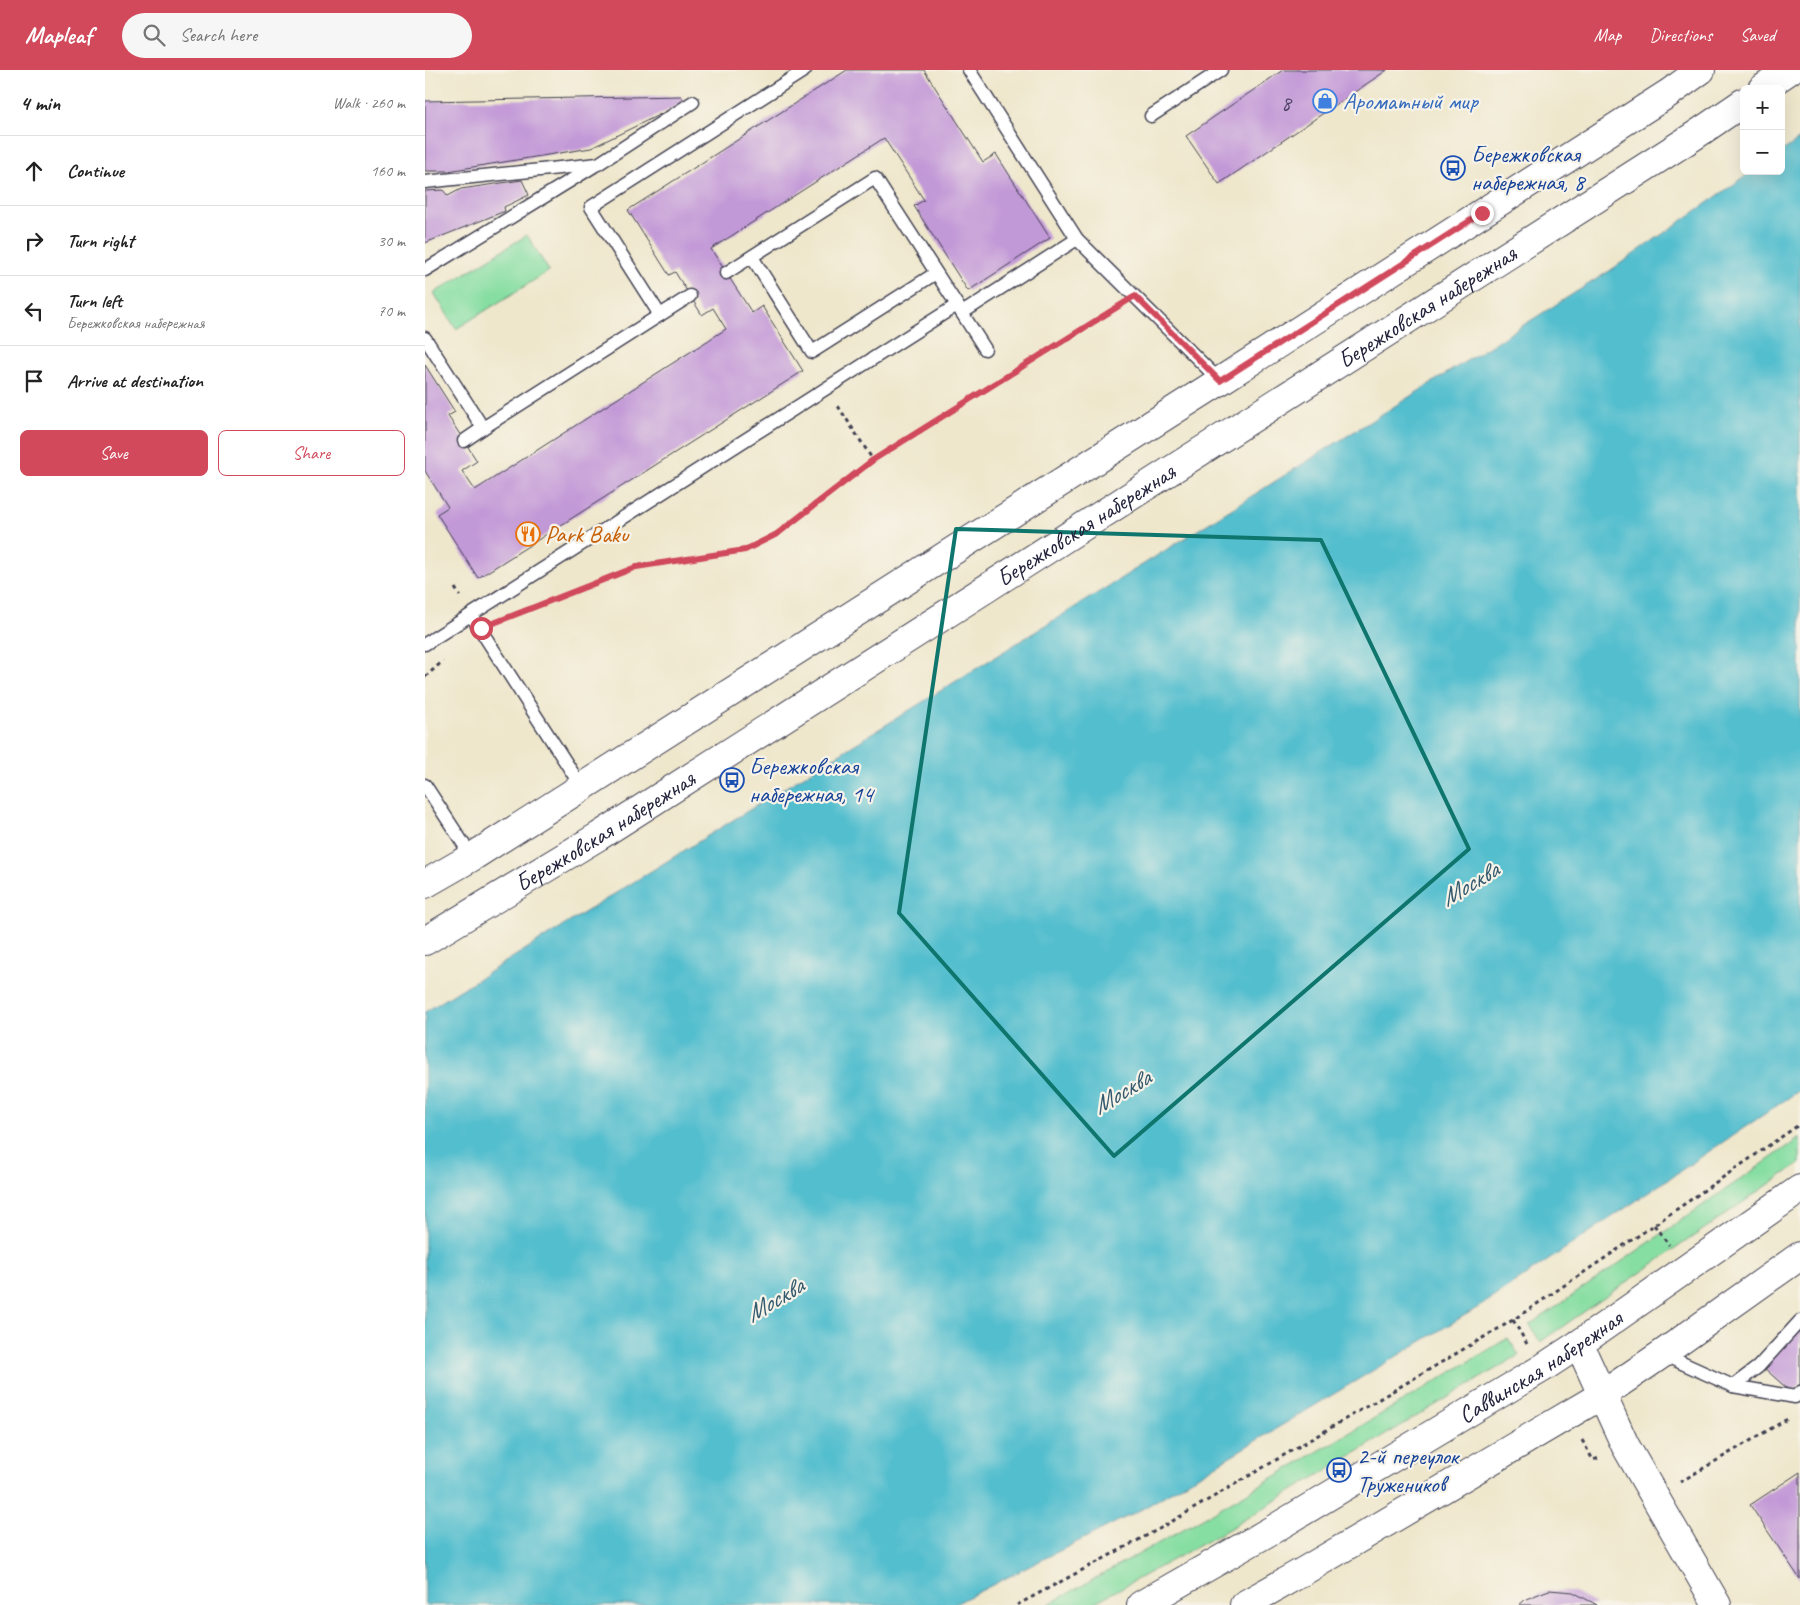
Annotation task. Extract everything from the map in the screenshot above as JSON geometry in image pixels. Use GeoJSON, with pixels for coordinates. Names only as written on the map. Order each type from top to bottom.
{"type":"FeatureCollection","features":[{"type":"Feature","properties":{"kind":"main road","name":"Бережковская набережная"},"geometry":{"type":"LineString","coordinates":[[425,884],[472,858],[581,786],[1220,381],[1669,93],[1701,70]]}},
{"type":"Feature","properties":{"kind":"main road"},"geometry":{"type":"LineString","coordinates":[[1768,85],[1790,70]]}},
{"type":"Feature","properties":{"kind":"main road","name":"Бережковская набережная"},"geometry":{"type":"LineString","coordinates":[[425,941],[599,836],[1677,147],[1740,105]]}},
{"type":"Feature","properties":{"kind":"main road","name":"Саввинская набережная"},"geometry":{"type":"LineString","coordinates":[[1141,1605],[1272,1530],[1541,1369],[1800,1189]]}},
{"type":"Feature","properties":{"kind":"main road"},"geometry":{"type":"LineString","coordinates":[[1244,1605],[1602,1395],[1800,1256]]}},
{"type":"Feature","properties":{"kind":"main road"},"geometry":{"type":"LineString","coordinates":[[1579,1344],[1625,1445],[1717,1605]]}},
{"type":"Feature","properties":{"kind":"lane"},"geometry":{"type":"LineString","coordinates":[[660,315],[591,207],[805,70]]}},
{"type":"Feature","properties":{"kind":"lane"},"geometry":{"type":"LineString","coordinates":[[969,70],[1077,239],[1220,381]]}},
{"type":"Feature","properties":{"kind":"lane"},"geometry":{"type":"LineString","coordinates":[[1151,116],[1221,70]]}},
{"type":"Feature","properties":{"kind":"lane"},"geometry":{"type":"LineString","coordinates":[[425,270],[598,164],[693,102]]}},
{"type":"Feature","properties":{"kind":"lane"},"geometry":{"type":"LineString","coordinates":[[425,182],[598,164]]}},
{"type":"Feature","properties":{"kind":"lane"},"geometry":{"type":"LineString","coordinates":[[726,273],[875,178],[985,349]]}},
{"type":"Feature","properties":{"kind":"lane"},"geometry":{"type":"LineString","coordinates":[[425,644],[827,388],[1077,239]]}},
{"type":"Feature","properties":{"kind":"lane"},"geometry":{"type":"LineString","coordinates":[[752,257],[812,352],[936,272]]}},
{"type":"Feature","properties":{"kind":"lane"},"geometry":{"type":"LineString","coordinates":[[464,441],[690,296]]}},
{"type":"Feature","properties":{"kind":"lane"},"geometry":{"type":"LineString","coordinates":[[425,338],[483,428]]}},
{"type":"Feature","properties":{"kind":"lane"},"geometry":{"type":"LineString","coordinates":[[471,615],[581,786]]}},
{"type":"Feature","properties":{"kind":"lane"},"geometry":{"type":"LineString","coordinates":[[425,784],[472,858]]}},
{"type":"Feature","properties":{"kind":"lane"},"geometry":{"type":"LineString","coordinates":[[1733,1386],[1758,1367],[1800,1321]]}},
{"type":"Feature","properties":{"kind":"lane"},"geometry":{"type":"LineString","coordinates":[[1662,1354],[1733,1386],[1795,1397],[1800,1392]]}},
{"type":"Feature","properties":{"kind":"path"},"geometry":{"type":"LineString","coordinates":[[481,628],[636,567],[745,550],[777,534],[873,460],[1135,296]]}},
{"type":"Feature","properties":{"kind":"path"},"geometry":{"type":"LineString","coordinates":[[827,388],[873,460]]}},
{"type":"Feature","properties":{"kind":"path"},"geometry":{"type":"LineString","coordinates":[[455,588],[461,598]]}},
{"type":"Feature","properties":{"kind":"path"},"geometry":{"type":"LineString","coordinates":[[425,677],[446,659]]}},
{"type":"Feature","properties":{"kind":"path"},"geometry":{"type":"LineString","coordinates":[[1017,1605],[1167,1524],[1513,1320],[1655,1225],[1800,1124]]}},
{"type":"Feature","properties":{"kind":"path"},"geometry":{"type":"LineString","coordinates":[[1655,1225],[1672,1249]]}},
{"type":"Feature","properties":{"kind":"path"},"geometry":{"type":"LineString","coordinates":[[1513,1320],[1529,1348]]}},
{"type":"Feature","properties":{"kind":"path"},"geometry":{"type":"LineString","coordinates":[[1671,1486],[1791,1417]]}},
{"type":"Feature","properties":{"kind":"highlighted area"},"geometry":{"type":"Polygon","coordinates":[[[956,529],[1321,540],[1469,849],[1114,1156],[899,913],[956,529]]]}},
{"type":"Feature","properties":{"kind":"green space"},"geometry":{"type":"Polygon","coordinates":[[[527,235],[549,271],[456,329],[434,293],[527,235]]]}},
{"type":"Feature","properties":{"kind":"green space"},"geometry":{"type":"Polygon","coordinates":[[[1800,1138],[1800,1163],[1540,1342],[1530,1325],[1800,1138]]]}},
{"type":"Feature","properties":{"kind":"green space"},"geometry":{"type":"Polygon","coordinates":[[[1508,1338],[1519,1355],[1227,1530],[1090,1605],[1047,1605],[1279,1474],[1508,1338]]]}},
{"type":"Feature","properties":{"kind":"water","name":"Москва"},"geometry":{"type":"Polygon","coordinates":[[[1800,139],[1800,1090],[1482,1305],[1144,1508],[953,1605],[425,1605],[425,1012],[1104,589],[1611,270],[1747,175],[1785,175],[1785,149],[1800,139]]]}},
{"type":"Feature","properties":{"kind":"building"},"geometry":{"type":"Polygon","coordinates":[[[847,70],[924,70],[983,162],[996,154],[1050,238],[968,291],[914,206],[924,200],[884,138],[711,249],[752,313],[762,306],[803,371],[478,578],[437,514],[448,507],[425,471],[425,365],[455,412],[448,416],[477,461],[462,471],[475,490],[726,329],[713,308],[702,315],[675,272],[669,275],[628,210],[847,70]]]}},
{"type":"Feature","properties":{"kind":"building"},"geometry":{"type":"Polygon","coordinates":[[[1283,70],[1387,70],[1219,184],[1186,136],[1283,70]]]}},
{"type":"Feature","properties":{"kind":"building"},"geometry":{"type":"Polygon","coordinates":[[[681,96],[685,102],[591,148],[448,171],[425,171],[425,101],[681,96]]]}},
{"type":"Feature","properties":{"kind":"building"},"geometry":{"type":"Polygon","coordinates":[[[522,180],[529,195],[504,207],[505,211],[425,243],[425,191],[443,190],[448,196],[461,189],[522,180]]]}},
{"type":"Feature","properties":{"kind":"building"},"geometry":{"type":"Polygon","coordinates":[[[1800,1327],[1800,1384],[1792,1393],[1763,1367],[1800,1327]]]}},
{"type":"Feature","properties":{"kind":"building"},"geometry":{"type":"Polygon","coordinates":[[[1800,1472],[1800,1579],[1750,1505],[1800,1472]]]}},
{"type":"Feature","properties":{"kind":"building"},"geometry":{"type":"Polygon","coordinates":[[[1549,1590],[1573,1592],[1597,1605],[1519,1605],[1526,1599],[1549,1590]]]}},
{"type":"Feature","properties":{"kind":"place","name":"Ароматный мир"},"geometry":{"type":"Point","coordinates":[1325,101]}},
{"type":"Feature","properties":{"kind":"place","name":"Бережковская набережная, 8"},"geometry":{"type":"Point","coordinates":[1453,168]}},
{"type":"Feature","properties":{"kind":"place","name":"Park Baku"},"geometry":{"type":"Point","coordinates":[528,534]}},
{"type":"Feature","properties":{"kind":"place","name":"Бережковская набережная, 14"},"geometry":{"type":"Point","coordinates":[732,780]}},
{"type":"Feature","properties":{"kind":"place","name":"2-й переулок Тружеников"},"geometry":{"type":"Point","coordinates":[1339,1470]}},
{"type":"Feature","properties":{"kind":"route"},"geometry":{"type":"LineString","coordinates":[[481,628],[636,567],[745,550],[777,534],[873,460],[1135,296],[1220,381],[1482,213]]}}]}
